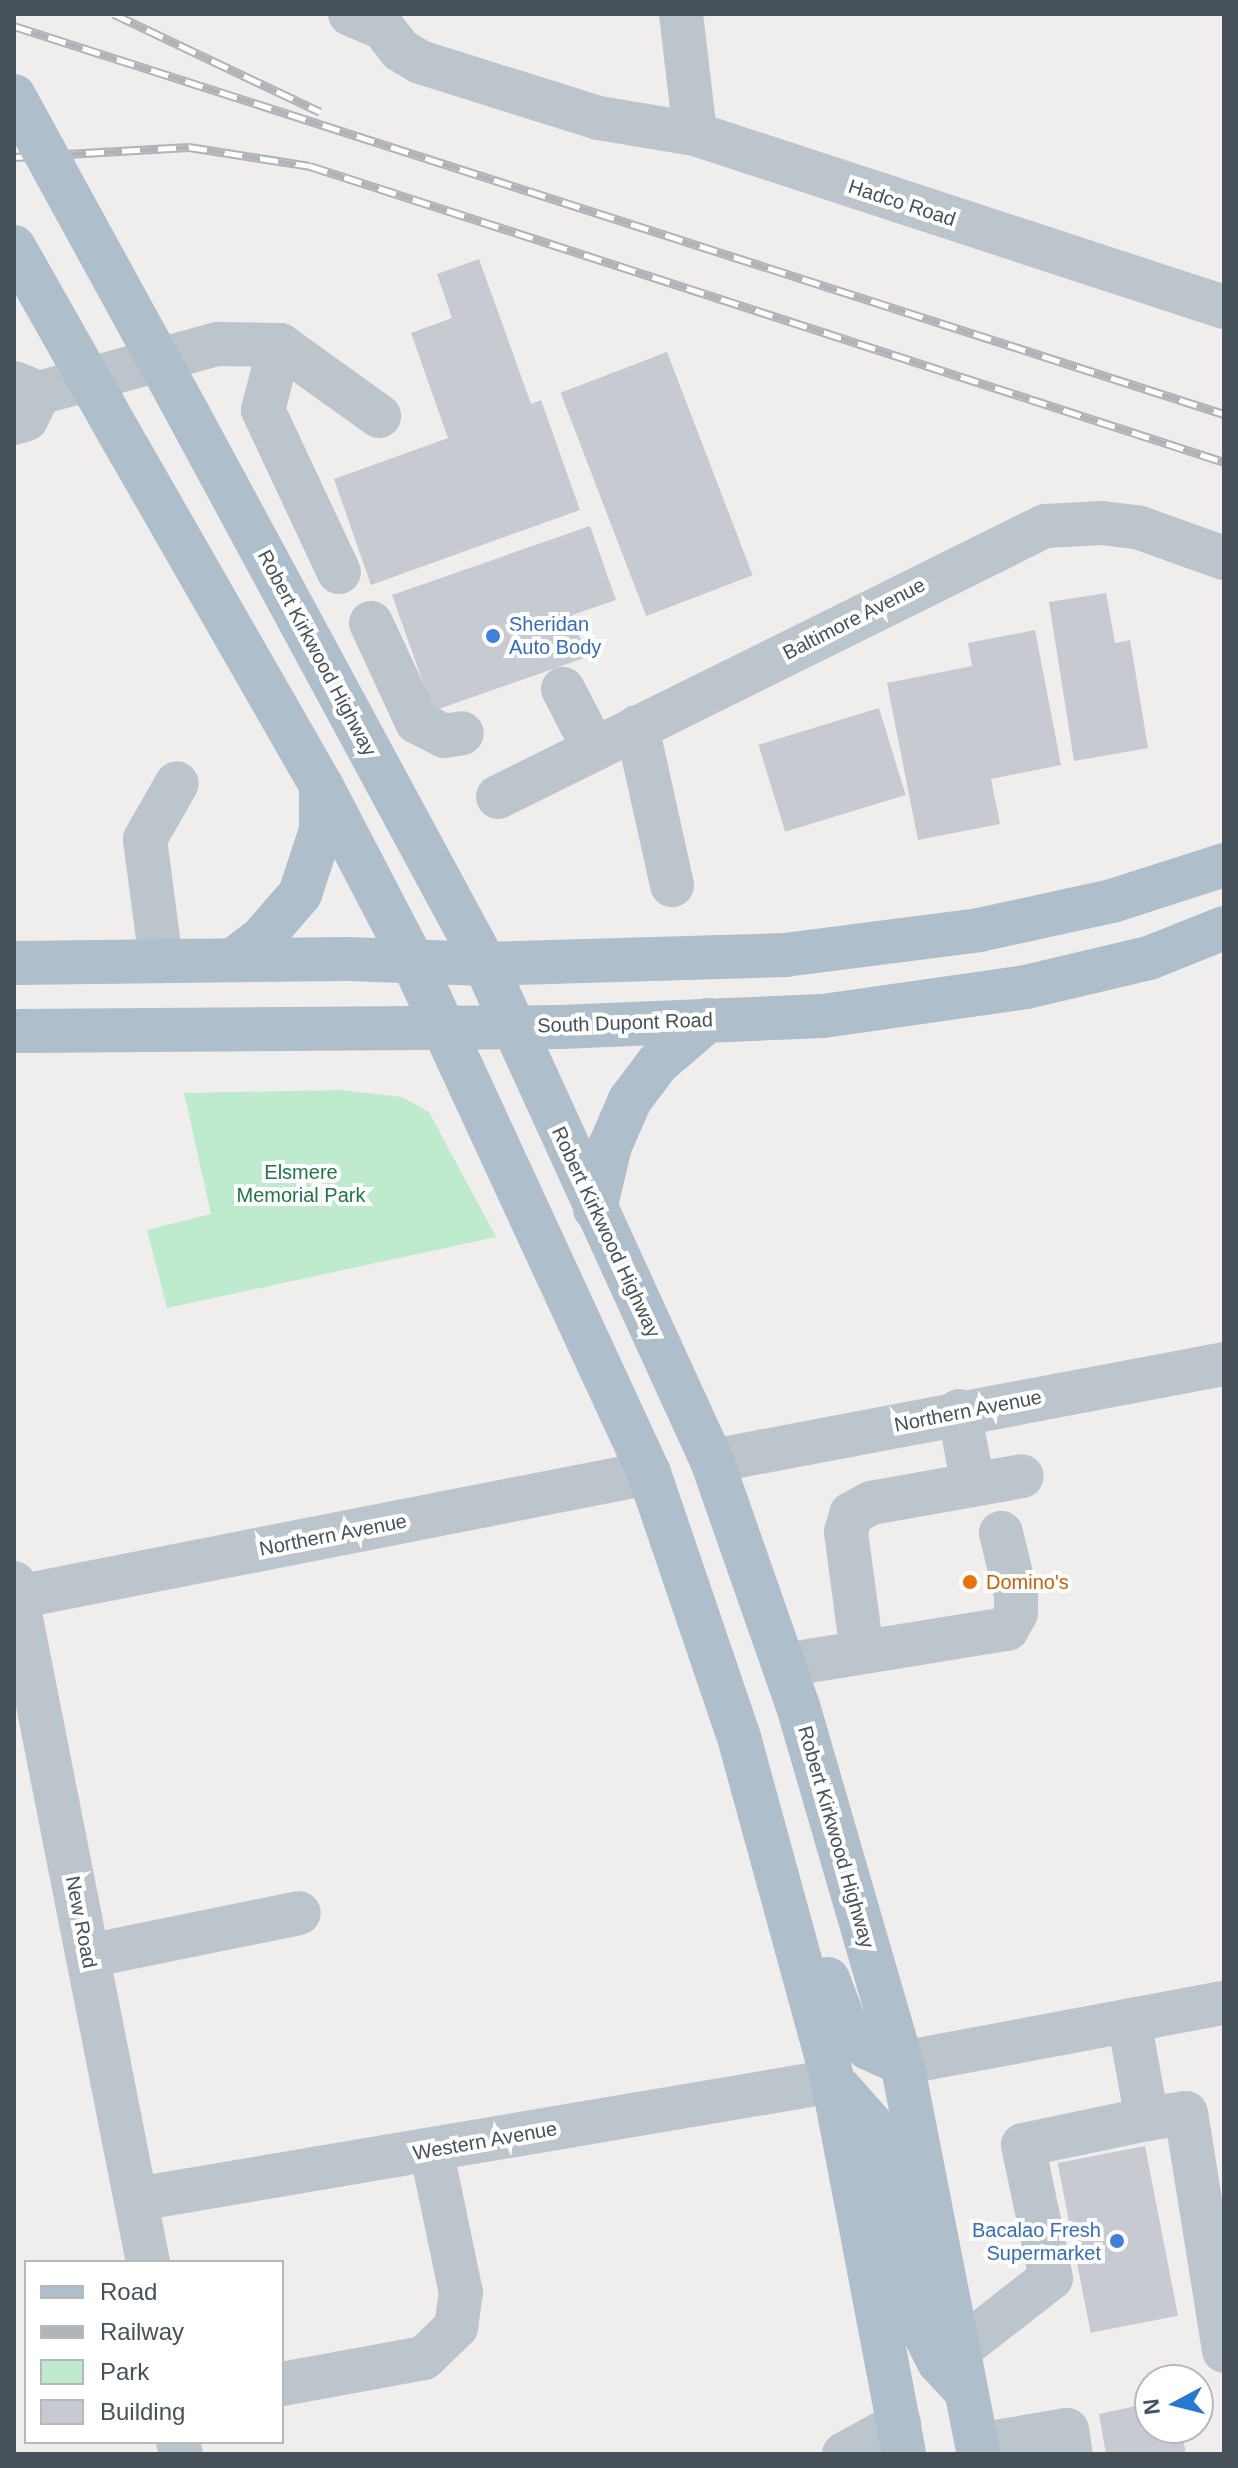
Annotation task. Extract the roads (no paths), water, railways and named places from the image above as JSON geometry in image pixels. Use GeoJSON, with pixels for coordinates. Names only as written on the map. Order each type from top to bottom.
{"type":"FeatureCollection","features":[{"type":"Feature","properties":{"kind":"main road","name":"Robert Kirkwood Highway"},"geometry":{"type":"LineString","coordinates":[[14,96],[485,964],[712,1461],[784,1665],[902,2063],[979,2450]]}},
{"type":"Feature","properties":{"kind":"main road"},"geometry":{"type":"LineString","coordinates":[[14,247],[321,785],[413,962],[649,1473],[769,1842],[833,2081],[902,2439]]}},
{"type":"Feature","properties":{"kind":"main road"},"geometry":{"type":"LineString","coordinates":[[233,960],[300,894],[321,830],[321,785]]}},
{"type":"Feature","properties":{"kind":"main road"},"geometry":{"type":"LineString","coordinates":[[14,963],[233,960],[485,964],[785,955],[887,946],[1112,901],[1224,865]]}},
{"type":"Feature","properties":{"kind":"main road","name":"South Dupont Road"},"geometry":{"type":"LineString","coordinates":[[14,1031],[443,1028],[838,1014],[1026,987],[1149,958],[1224,928]]}},
{"type":"Feature","properties":{"kind":"main road"},"geometry":{"type":"LineString","coordinates":[[595,1209],[610,1146],[630,1100],[658,1063],[708,1020]]}},
{"type":"Feature","properties":{"kind":"main road"},"geometry":{"type":"LineString","coordinates":[[769,1842],[808,1908],[847,2029],[868,2048],[902,2063]]}},
{"type":"Feature","properties":{"kind":"main road"},"geometry":{"type":"LineString","coordinates":[[833,2081],[870,2123],[881,2151],[920,2325],[939,2362],[970,2397]]}},
{"type":"Feature","properties":{"kind":"street"},"geometry":{"type":"LineString","coordinates":[[681,14],[695,134]]}},
{"type":"Feature","properties":{"kind":"street","name":"Hadco Road"},"geometry":{"type":"LineString","coordinates":[[373,19],[400,50],[420,62],[599,118],[695,134],[1224,307]]}},
{"type":"Feature","properties":{"kind":"street"},"geometry":{"type":"LineString","coordinates":[[22,399],[217,344],[280,345],[379,416]]}},
{"type":"Feature","properties":{"kind":"street"},"geometry":{"type":"LineString","coordinates":[[280,345],[263,410],[339,572]]}},
{"type":"Feature","properties":{"kind":"street","name":"Baltimore Avenue"},"geometry":{"type":"LineString","coordinates":[[498,797],[1045,526],[1102,523],[1140,528],[1224,558]]}},
{"type":"Feature","properties":{"kind":"street"},"geometry":{"type":"LineString","coordinates":[[371,623],[417,722],[444,736],[462,733]]}},
{"type":"Feature","properties":{"kind":"street"},"geometry":{"type":"LineString","coordinates":[[563,689],[594,749]]}},
{"type":"Feature","properties":{"kind":"street"},"geometry":{"type":"LineString","coordinates":[[637,727],[672,885]]}},
{"type":"Feature","properties":{"kind":"street"},"geometry":{"type":"LineString","coordinates":[[161,961],[145,839],[177,783]]}},
{"type":"Feature","properties":{"kind":"street","name":"Northern Avenue"},"geometry":{"type":"LineString","coordinates":[[712,1461],[959,1411],[1224,1364]]}},
{"type":"Feature","properties":{"kind":"street"},"geometry":{"type":"LineString","coordinates":[[959,1411],[973,1485]]}},
{"type":"Feature","properties":{"kind":"street","name":"Northern Avenue"},"geometry":{"type":"LineString","coordinates":[[16,1590],[649,1473]]}},
{"type":"Feature","properties":{"kind":"street"},"geometry":{"type":"LineString","coordinates":[[862,1652],[846,1532],[851,1514],[871,1503],[1022,1476]]}},
{"type":"Feature","properties":{"kind":"street"},"geometry":{"type":"LineString","coordinates":[[784,1665],[1007,1629],[1016,1613],[1016,1595],[1001,1533]]}},
{"type":"Feature","properties":{"kind":"street","name":"New Road"},"geometry":{"type":"LineString","coordinates":[[16,1590],[148,2260]]}},
{"type":"Feature","properties":{"kind":"street"},"geometry":{"type":"LineString","coordinates":[[88,1956],[299,1913]]}},
{"type":"Feature","properties":{"kind":"street"},"geometry":{"type":"LineString","coordinates":[[902,2063],[1224,2003]]}},
{"type":"Feature","properties":{"kind":"street"},"geometry":{"type":"LineString","coordinates":[[1129,2021],[1147,2119]]}},
{"type":"Feature","properties":{"kind":"street","name":"Western Avenue"},"geometry":{"type":"LineString","coordinates":[[137,2199],[833,2081]]}},
{"type":"Feature","properties":{"kind":"street"},"geometry":{"type":"LineString","coordinates":[[960,2349],[1051,2278],[1023,2145],[1186,2113],[1224,2351]]}},
{"type":"Feature","properties":{"kind":"street"},"geometry":{"type":"LineString","coordinates":[[284,2384],[424,2358],[456,2327],[461,2293],[431,2150]]}},
{"type":"Feature","properties":{"kind":"street"},"geometry":{"type":"LineString","coordinates":[[979,2450],[1067,2430],[1071,2454]]}},
{"type":"Feature","properties":{"kind":"street"},"geometry":{"type":"LineString","coordinates":[[844,2454],[902,2439]]}},
{"type":"Feature","properties":{"kind":"railway"},"geometry":{"type":"LineString","coordinates":[[114,14],[320,112]]}},
{"type":"Feature","properties":{"kind":"railway"},"geometry":{"type":"LineString","coordinates":[[14,26],[1224,414]]}},
{"type":"Feature","properties":{"kind":"railway"},"geometry":{"type":"LineString","coordinates":[[14,157],[189,147],[310,166],[1224,462]]}},
{"type":"Feature","properties":{"kind":"place","name":"Sheridan Auto Body"},"geometry":{"type":"Point","coordinates":[493,636]}},
{"type":"Feature","properties":{"kind":"place","name":"Domino's"},"geometry":{"type":"Point","coordinates":[970,1582]}},
{"type":"Feature","properties":{"kind":"place","name":"Bacalao Fresh Supermarket"},"geometry":{"type":"Point","coordinates":[1117,2241]}},
{"type":"Feature","properties":{"kind":"park label","name":"Elsmere Memorial Park"},"geometry":{"type":"Point","coordinates":[301,1184]}}]}
